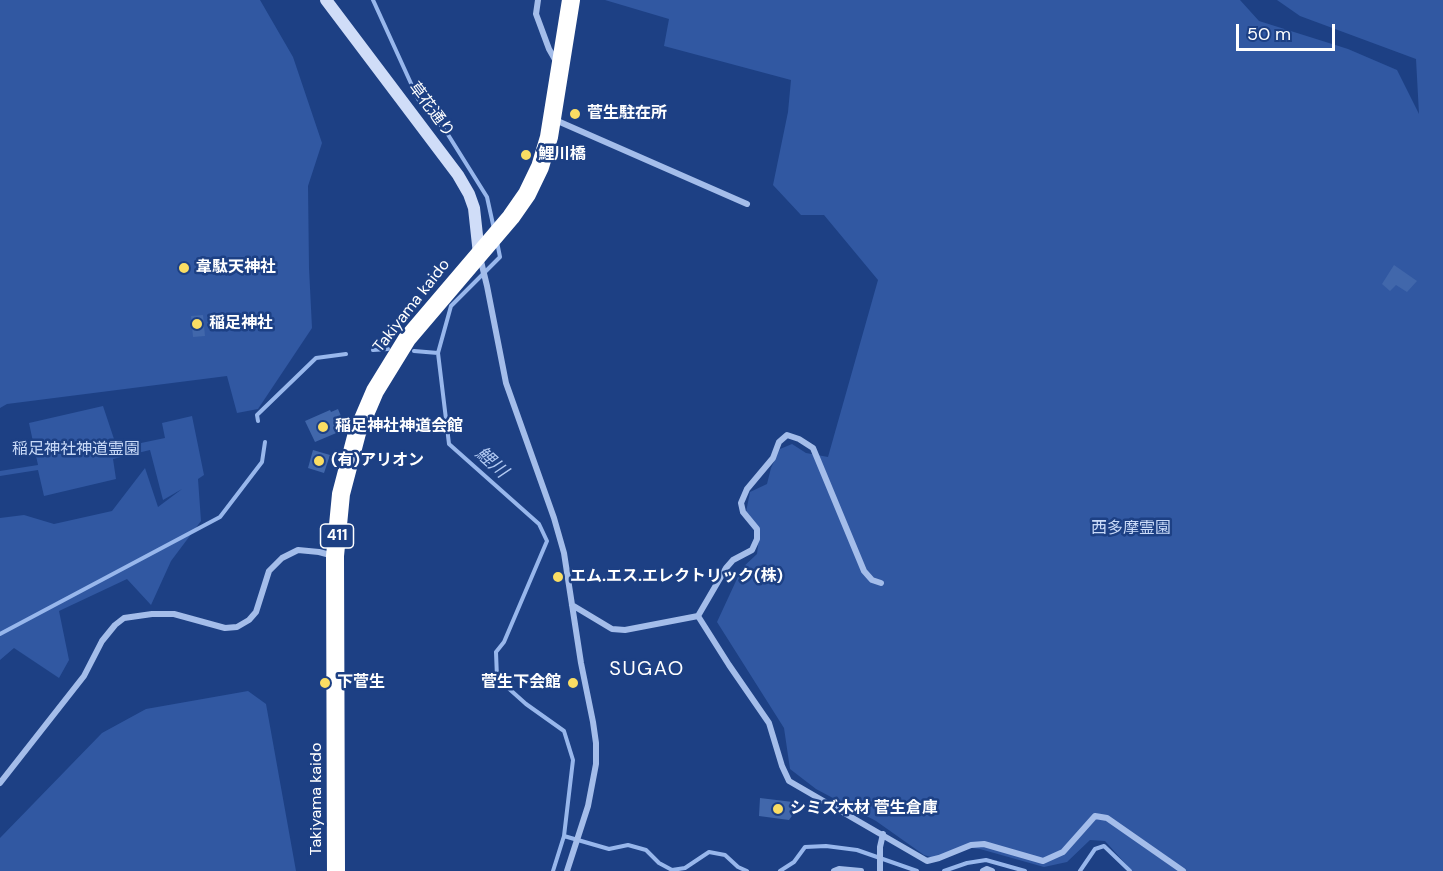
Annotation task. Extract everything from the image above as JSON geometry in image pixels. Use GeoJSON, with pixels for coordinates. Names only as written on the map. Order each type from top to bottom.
{"type":"FeatureCollection","features":[{"type":"Feature","properties":{"kind":"highway","name":"Takiyama kaido"},"geometry":{"type":"LineString","coordinates":[[336,871],[335,556],[341,494],[357,433],[375,391],[407,339],[483,255],[527,194],[540,167],[553,118],[571,0]]}},
{"type":"Feature","properties":{"kind":"street","name":"草花通り"},"geometry":{"type":"LineString","coordinates":[[326,0],[458,176],[474,208],[483,255]]}},
{"type":"Feature","properties":{"kind":"street"},"geometry":{"type":"LineString","coordinates":[[538,0],[536,14],[549,49],[560,69]]}},
{"type":"Feature","properties":{"kind":"street"},"geometry":{"type":"LineString","coordinates":[[553,118],[747,204]]}},
{"type":"Feature","properties":{"kind":"street"},"geometry":{"type":"LineString","coordinates":[[483,255],[506,383],[554,518],[564,554],[596,744],[596,764],[588,806],[567,871]]}},
{"type":"Feature","properties":{"kind":"street"},"geometry":{"type":"LineString","coordinates":[[572,605],[612,628],[626,630],[698,616],[726,568],[733,560],[752,550],[757,539],[757,529],[743,512],[741,503],[747,489],[773,458],[779,442],[787,435],[813,448],[864,571],[872,580],[881,583]]}},
{"type":"Feature","properties":{"kind":"street"},"geometry":{"type":"LineString","coordinates":[[0,783],[84,676],[102,641],[124,618],[174,614],[225,628],[237,627],[249,620],[256,612],[269,571],[282,558],[298,550],[335,556]]}},
{"type":"Feature","properties":{"kind":"street"},"geometry":{"type":"LineString","coordinates":[[698,616],[769,723],[789,781],[927,861],[970,845],[984,844],[1043,861],[1063,852],[1095,816],[1107,818],[1183,871]]}},
{"type":"Feature","properties":{"kind":"street"},"geometry":{"type":"LineString","coordinates":[[880,871],[880,847],[883,834]]}},
{"type":"Feature","properties":{"kind":"street"},"geometry":{"type":"LineString","coordinates":[[834,871],[839,869],[861,871]]}},
{"type":"Feature","properties":{"kind":"street"},"geometry":{"type":"LineString","coordinates":[[983,871],[992,871]]}},
{"type":"Feature","properties":{"kind":"green space"},"geometry":{"type":"Polygon","coordinates":[[[0,0],[260,0],[293,57],[322,143],[308,186],[312,328],[258,409],[237,413],[227,376],[7,404],[0,408],[0,0]]]}},
{"type":"Feature","properties":{"kind":"green space","name":"西多摩霊園"},"geometry":{"type":"Polygon","coordinates":[[[605,0],[1240,0],[1259,21],[1348,49],[1397,70],[1419,114],[1416,59],[1300,16],[1277,0],[1443,0],[1443,871],[1132,871],[1105,841],[1090,840],[1067,862],[1044,867],[965,847],[937,859],[924,855],[876,821],[816,789],[790,769],[784,728],[717,622],[742,568],[757,554],[760,529],[746,512],[750,492],[767,484],[771,468],[780,449],[792,444],[806,453],[828,457],[878,280],[824,215],[801,215],[773,185],[788,112],[791,80],[664,46],[669,19],[605,0]]]}},
{"type":"Feature","properties":{"kind":"green space","name":"稲足神社神道霊園"},"geometry":{"type":"Polygon","coordinates":[[[103,406],[117,448],[165,438],[162,423],[192,416],[204,475],[198,479],[201,521],[171,561],[151,605],[127,579],[59,611],[69,660],[59,678],[14,648],[0,660],[0,518],[24,515],[54,524],[112,511],[145,468],[158,507],[182,489],[163,500],[150,450],[113,459],[116,479],[44,496],[38,470],[0,476],[0,471],[38,465],[29,423],[103,406]]]}},
{"type":"Feature","properties":{"kind":"green space"},"geometry":{"type":"Polygon","coordinates":[[[248,691],[266,704],[296,871],[0,871],[0,838],[102,733],[146,709],[248,691]]]}},
{"type":"Feature","properties":{"kind":"building"},"geometry":{"type":"Polygon","coordinates":[[[1394,265],[1417,281],[1407,292],[1396,285],[1390,291],[1382,284],[1394,265]]]}},
{"type":"Feature","properties":{"kind":"building"},"geometry":{"type":"Polygon","coordinates":[[[203,315],[205,336],[193,337],[191,316],[203,315]]]}},
{"type":"Feature","properties":{"kind":"building"},"geometry":{"type":"Polygon","coordinates":[[[338,409],[343,421],[338,423],[341,431],[315,442],[305,421],[338,409]]]}},
{"type":"Feature","properties":{"kind":"building"},"geometry":{"type":"Polygon","coordinates":[[[313,450],[330,455],[324,473],[308,468],[313,450]]]}},
{"type":"Feature","properties":{"kind":"building"},"geometry":{"type":"Polygon","coordinates":[[[760,798],[801,803],[789,820],[759,816],[760,798]]]}},
{"type":"Feature","properties":{"kind":"waterway","name":"鯉川"},"geometry":{"type":"LineString","coordinates":[[373,0],[419,101],[447,133],[487,197],[494,229]]}},
{"type":"Feature","properties":{"kind":"waterway","name":"鯉川"},"geometry":{"type":"LineString","coordinates":[[497,242],[500,257],[451,306],[438,353],[449,444],[539,524],[547,541],[504,642],[496,652],[497,678],[526,704],[564,731],[573,760],[564,836],[553,871]]}},
{"type":"Feature","properties":{"kind":"waterway"},"geometry":{"type":"LineString","coordinates":[[373,350],[388,349]]}},
{"type":"Feature","properties":{"kind":"waterway"},"geometry":{"type":"LineString","coordinates":[[414,351],[438,353]]}},
{"type":"Feature","properties":{"kind":"waterway"},"geometry":{"type":"LineString","coordinates":[[258,421],[257,415],[316,358],[346,354]]}},
{"type":"Feature","properties":{"kind":"waterway"},"geometry":{"type":"LineString","coordinates":[[0,634],[220,517],[262,462],[265,442]]}},
{"type":"Feature","properties":{"kind":"waterway"},"geometry":{"type":"LineString","coordinates":[[564,836],[609,849],[628,845],[646,850],[659,863],[672,870],[685,868],[709,852],[725,855],[738,867],[747,871]]}},
{"type":"Feature","properties":{"kind":"waterway"},"geometry":{"type":"LineString","coordinates":[[780,871],[794,862],[805,847],[826,846],[857,850],[917,871]]}},
{"type":"Feature","properties":{"kind":"waterway"},"geometry":{"type":"LineString","coordinates":[[1080,871],[1095,849],[1104,846],[1130,871]]}},
{"type":"Feature","properties":{"kind":"waterway"},"geometry":{"type":"LineString","coordinates":[[944,871],[967,863],[986,860],[1025,871]]}},
{"type":"Feature","properties":{"kind":"place","name":"菅生駐在所"},"geometry":{"type":"Point","coordinates":[575,114]}},
{"type":"Feature","properties":{"kind":"place","name":"鯉川橋"},"geometry":{"type":"Point","coordinates":[526,155]}},
{"type":"Feature","properties":{"kind":"place","name":"韋駄天神社"},"geometry":{"type":"Point","coordinates":[184,268]}},
{"type":"Feature","properties":{"kind":"place","name":"稲足神社"},"geometry":{"type":"Point","coordinates":[197,324]}},
{"type":"Feature","properties":{"kind":"place","name":"稲足神社神道会館"},"geometry":{"type":"Point","coordinates":[323,427]}},
{"type":"Feature","properties":{"kind":"place","name":"(有)アリオン"},"geometry":{"type":"Point","coordinates":[319,461]}},
{"type":"Feature","properties":{"kind":"place","name":"エム.エス.エレクトリック(株)"},"geometry":{"type":"Point","coordinates":[558,577]}},
{"type":"Feature","properties":{"kind":"place","name":"下菅生"},"geometry":{"type":"Point","coordinates":[325,683]}},
{"type":"Feature","properties":{"kind":"place","name":"菅生下会館"},"geometry":{"type":"Point","coordinates":[573,683]}},
{"type":"Feature","properties":{"kind":"place","name":"シミズ木材 菅生倉庫"},"geometry":{"type":"Point","coordinates":[778,809]}},
{"type":"Feature","properties":{"kind":"district","name":"SUGAO"},"geometry":{"type":"Point","coordinates":[647,670]}}]}
